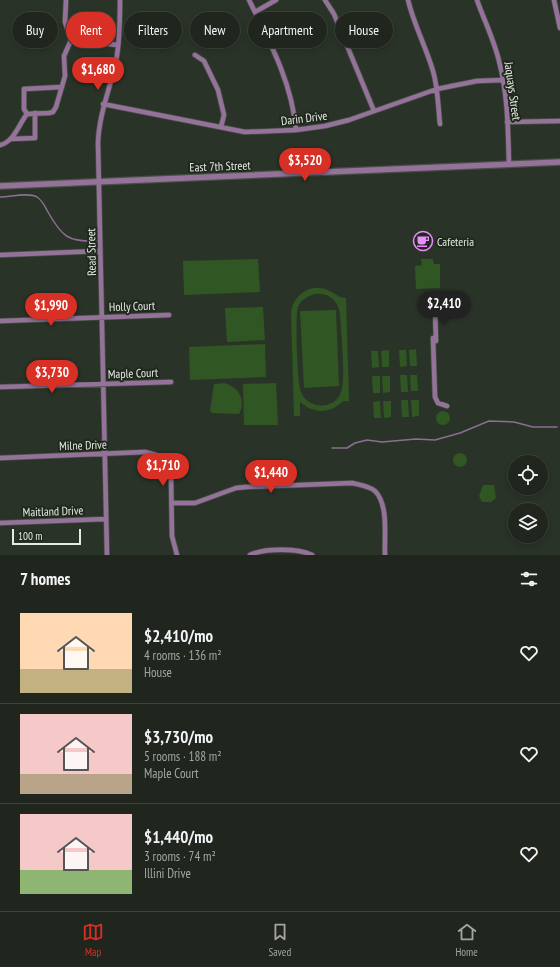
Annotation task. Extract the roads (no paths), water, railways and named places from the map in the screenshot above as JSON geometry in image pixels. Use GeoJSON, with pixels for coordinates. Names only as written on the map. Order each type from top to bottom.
{"type":"FeatureCollection","features":[{"type":"Feature","properties":{"kind":"street"},"geometry":{"type":"LineString","coordinates":[[66,0],[66,25]]}},
{"type":"Feature","properties":{"kind":"street","name":"Read Street"},"geometry":{"type":"LineString","coordinates":[[107,555],[98,126],[116,62],[120,20],[120,0]]}},
{"type":"Feature","properties":{"kind":"street"},"geometry":{"type":"LineString","coordinates":[[249,0],[255,12],[276,0]]}},
{"type":"Feature","properties":{"kind":"street"},"geometry":{"type":"LineString","coordinates":[[325,0],[334,14],[374,111]]}},
{"type":"Feature","properties":{"kind":"street"},"geometry":{"type":"LineString","coordinates":[[408,0],[417,30],[433,71],[437,89],[440,124]]}},
{"type":"Feature","properties":{"kind":"street","name":"Jaquays Street"},"geometry":{"type":"LineString","coordinates":[[477,0],[493,41],[503,80],[509,164]]}},
{"type":"Feature","properties":{"kind":"street"},"geometry":{"type":"LineString","coordinates":[[554,0],[560,28]]}},
{"type":"Feature","properties":{"kind":"street"},"geometry":{"type":"LineString","coordinates":[[27,114],[53,112],[56,108],[65,76],[64,56],[68,48]]}},
{"type":"Feature","properties":{"kind":"street"},"geometry":{"type":"LineString","coordinates":[[272,48],[284,74],[291,94],[296,130]]}},
{"type":"Feature","properties":{"kind":"street"},"geometry":{"type":"LineString","coordinates":[[195,55],[204,61],[218,90],[224,114],[221,127]]}},
{"type":"Feature","properties":{"kind":"street","name":"Darin Drive"},"geometry":{"type":"LineString","coordinates":[[103,104],[246,132],[296,130],[325,126],[437,89],[477,81],[503,80]]}},
{"type":"Feature","properties":{"kind":"street"},"geometry":{"type":"LineString","coordinates":[[27,114],[24,109],[24,89],[62,87]]}},
{"type":"Feature","properties":{"kind":"street"},"geometry":{"type":"LineString","coordinates":[[0,145],[11,139],[35,138],[35,113]]}},
{"type":"Feature","properties":{"kind":"street"},"geometry":{"type":"LineString","coordinates":[[11,139],[27,114]]}},
{"type":"Feature","properties":{"kind":"street"},"geometry":{"type":"LineString","coordinates":[[507,122],[560,121]]}},
{"type":"Feature","properties":{"kind":"street","name":"East 7th Street"},"geometry":{"type":"LineString","coordinates":[[0,186],[560,162]]}},
{"type":"Feature","properties":{"kind":"street"},"geometry":{"type":"LineString","coordinates":[[0,255],[100,251]]}},
{"type":"Feature","properties":{"kind":"street"},"geometry":{"type":"LineString","coordinates":[[435,310],[435,397],[438,403],[447,406]]}},
{"type":"Feature","properties":{"kind":"street","name":"Holly Court"},"geometry":{"type":"LineString","coordinates":[[0,321],[169,315]]}},
{"type":"Feature","properties":{"kind":"street","name":"Maple Court"},"geometry":{"type":"LineString","coordinates":[[0,387],[171,382]]}},
{"type":"Feature","properties":{"kind":"street","name":"Milne Drive"},"geometry":{"type":"LineString","coordinates":[[0,458],[145,452],[156,455],[163,460],[168,467],[171,477],[172,536],[178,555]]}},
{"type":"Feature","properties":{"kind":"street"},"geometry":{"type":"LineString","coordinates":[[172,504],[195,503],[246,487],[352,483],[366,486],[375,491],[380,499],[384,511],[384,555]]}},
{"type":"Feature","properties":{"kind":"street","name":"Maitland Drive"},"geometry":{"type":"LineString","coordinates":[[0,523],[106,519]]}},
{"type":"Feature","properties":{"kind":"street"},"geometry":{"type":"LineString","coordinates":[[250,555],[260,550],[301,552],[312,555]]}},
{"type":"Feature","properties":{"kind":"waterway"},"geometry":{"type":"LineString","coordinates":[[0,197],[24,195],[37,197],[42,202],[57,227],[67,236],[72,239],[97,241]]}},
{"type":"Feature","properties":{"kind":"waterway"},"geometry":{"type":"LineString","coordinates":[[332,448],[347,448],[355,443],[367,440],[382,442],[416,439],[435,440],[460,433],[489,421],[514,422],[533,427],[557,427]]}},
{"type":"Feature","properties":{"kind":"place","name":"Cafeteria"},"geometry":{"type":"Point","coordinates":[423,241]}}]}
